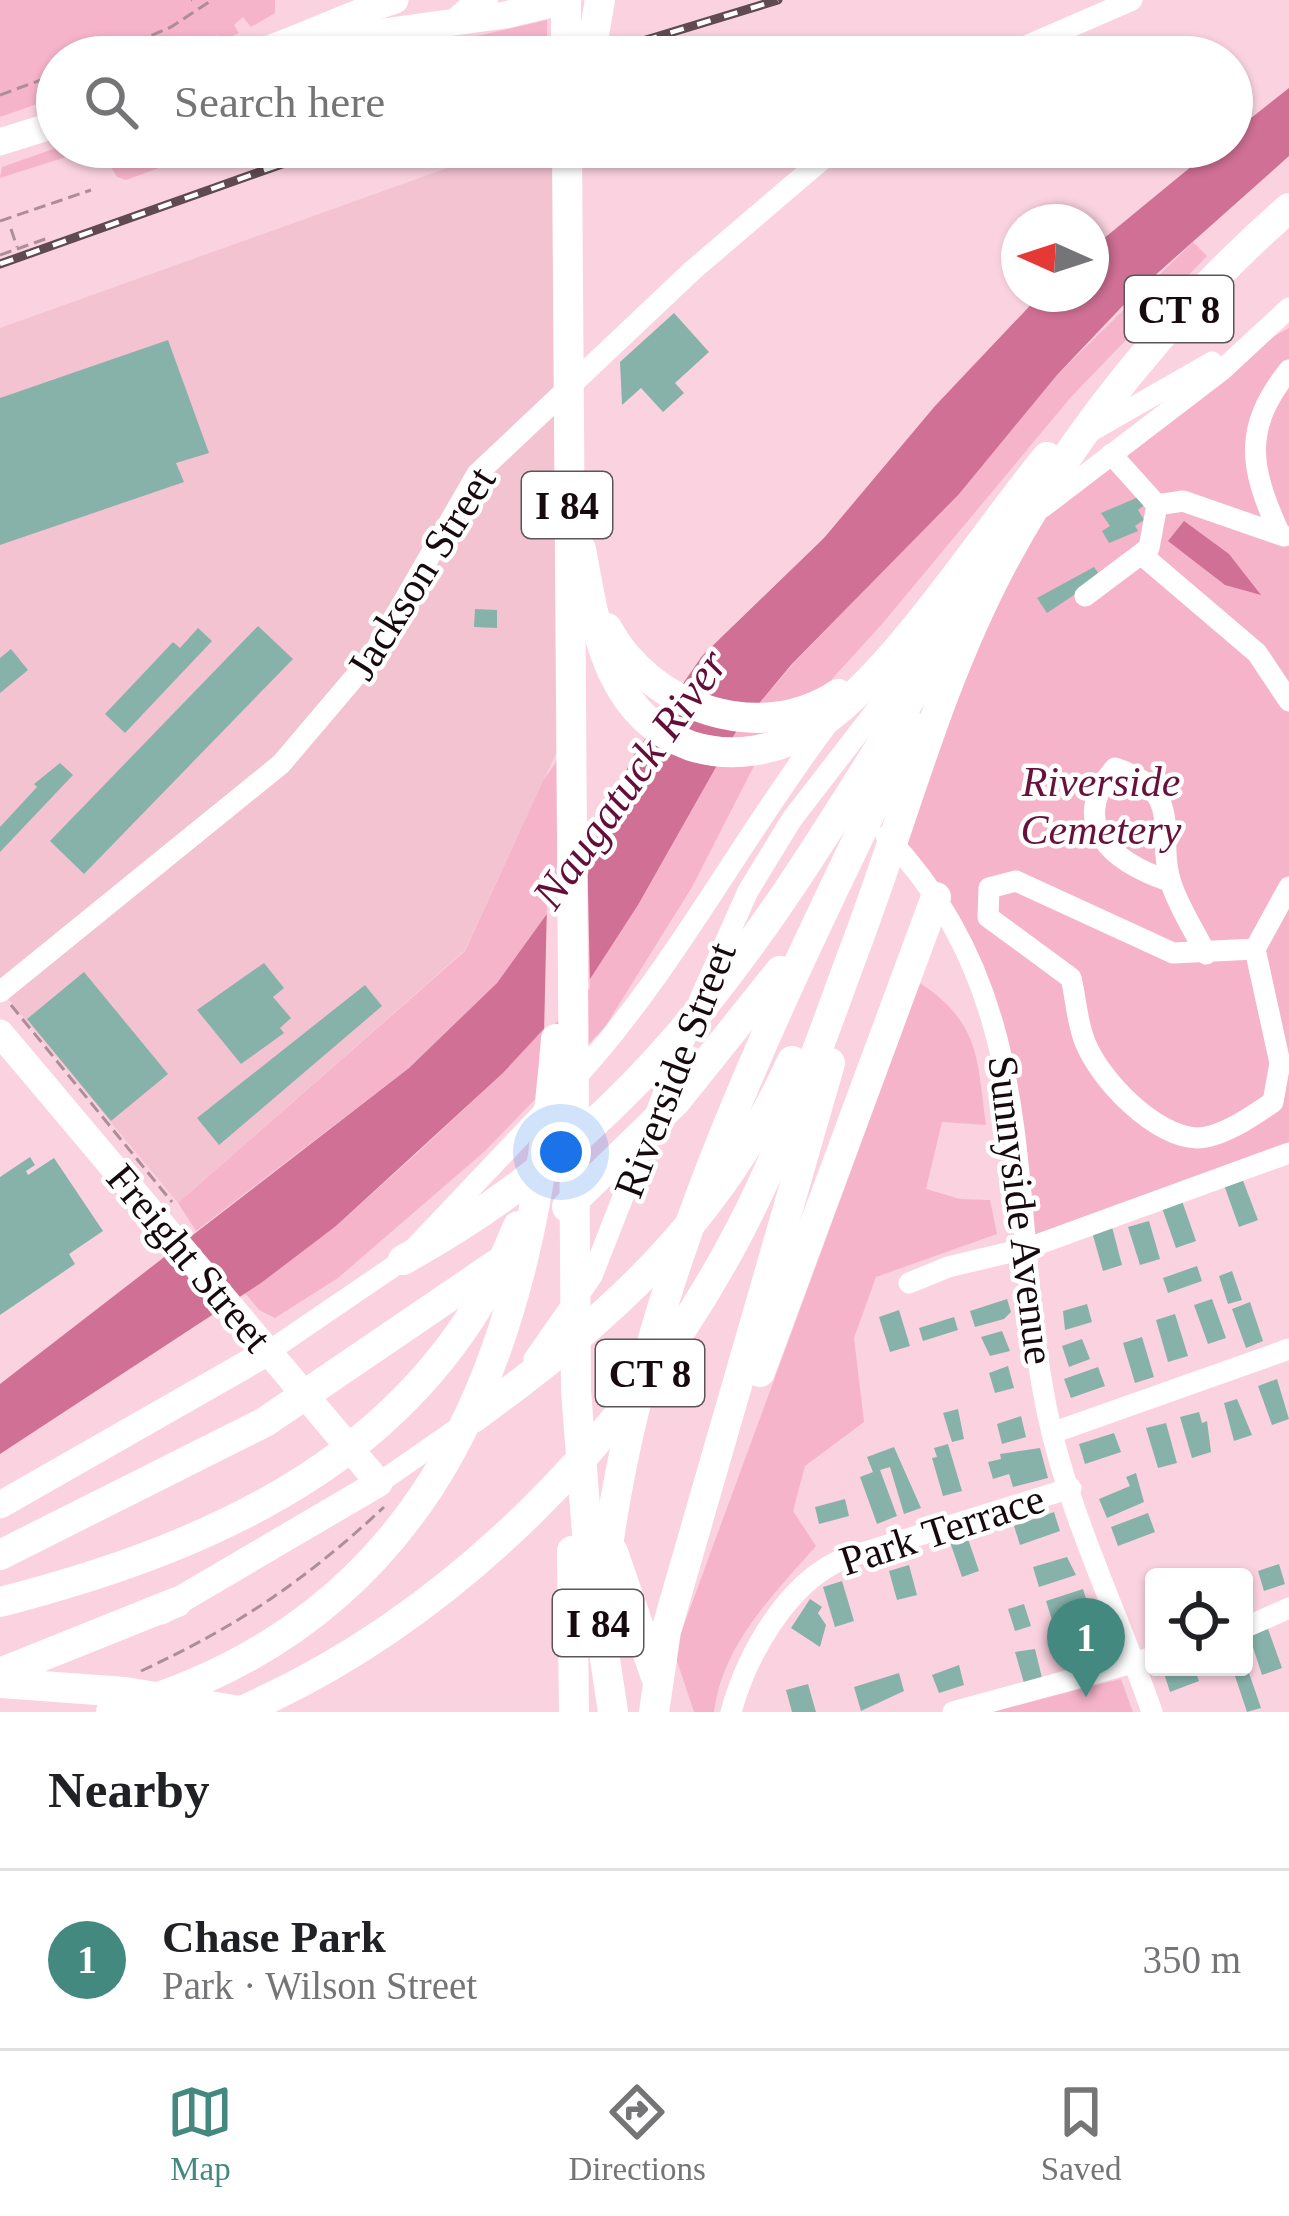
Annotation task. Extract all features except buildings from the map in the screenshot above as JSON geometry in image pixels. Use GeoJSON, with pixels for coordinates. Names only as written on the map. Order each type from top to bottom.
{"type":"FeatureCollection","features":[{"type":"Feature","properties":{"kind":"highway"},"geometry":{"type":"LineString","coordinates":[[594,36],[600,0]]}},
{"type":"Feature","properties":{"kind":"highway"},"geometry":{"type":"LineString","coordinates":[[565,5],[566,36]]}},
{"type":"Feature","properties":{"kind":"highway","name":"I 84"},"geometry":{"type":"LineString","coordinates":[[566,168],[574,1712]]}},
{"type":"Feature","properties":{"kind":"highway"},"geometry":{"type":"LineString","coordinates":[[567,478],[603,622],[646,678],[680,701],[721,714],[763,718],[827,702],[866,672],[1110,375],[1192,289],[1288,208]]}},
{"type":"Feature","properties":{"kind":"highway","name":"CT 8"},"geometry":{"type":"LineString","coordinates":[[0,1555],[265,1422],[344,1372],[461,1293],[588,1190],[676,1101],[816,923],[967,611],[1078,420],[1201,286],[1288,208]]}},
{"type":"Feature","properties":{"kind":"highway","name":"CT 8"},"geometry":{"type":"LineString","coordinates":[[242,1712],[355,1651],[440,1589],[519,1521],[624,1406],[687,1320],[763,1184],[920,752],[975,618],[1058,472],[1157,340],[1288,208]]}},
{"type":"Feature","properties":{"kind":"highway"},"geometry":{"type":"LineString","coordinates":[[567,478],[596,626],[628,701],[681,742],[744,752],[791,740],[849,699],[1078,420]]}},
{"type":"Feature","properties":{"kind":"highway"},"geometry":{"type":"LineString","coordinates":[[403,1260],[500,1203],[618,1102],[679,1041],[768,926],[967,611]]}},
{"type":"Feature","properties":{"kind":"highway"},"geometry":{"type":"LineString","coordinates":[[0,1602],[124,1564],[295,1487],[367,1438],[426,1381],[480,1306],[518,1227],[541,1147],[553,1070],[567,763]]}},
{"type":"Feature","properties":{"kind":"highway"},"geometry":{"type":"LineString","coordinates":[[111,1712],[214,1673],[329,1598],[394,1535],[441,1472],[485,1386],[516,1299],[550,1107],[567,763]]}},
{"type":"Feature","properties":{"kind":"highway","name":"I 84"},"geometry":{"type":"LineString","coordinates":[[567,763],[576,1346],[587,1546],[613,1712]]}},
{"type":"Feature","properties":{"kind":"highway"},"geometry":{"type":"LineString","coordinates":[[454,1432],[611,1309],[712,1204],[774,1101],[874,885]]}},
{"type":"Feature","properties":{"kind":"highway"},"geometry":{"type":"LineString","coordinates":[[654,1712],[666,1631],[874,885]]}},
{"type":"Feature","properties":{"kind":"highway"},"geometry":{"type":"LineString","coordinates":[[666,1631],[935,897]]}},
{"type":"Feature","properties":{"kind":"highway"},"geometry":{"type":"LineString","coordinates":[[593,1712],[605,1567],[624,1451],[670,1276],[728,1119],[816,923]]}},
{"type":"Feature","properties":{"kind":"highway"},"geometry":{"type":"LineString","coordinates":[[576,1346],[587,1382],[612,1546],[670,1712]]}},
{"type":"Feature","properties":{"kind":"highway"},"geometry":{"type":"LineString","coordinates":[[0,1673],[177,1602]]}},
{"type":"Feature","properties":{"kind":"highway"},"geometry":{"type":"LineString","coordinates":[[0,1686],[124,1692],[242,1712]]}},
{"type":"Feature","properties":{"kind":"main road"},"geometry":{"type":"LineString","coordinates":[[326,32],[337,19],[394,0]]}},
{"type":"Feature","properties":{"kind":"main road"},"geometry":{"type":"LineString","coordinates":[[351,36],[466,6],[565,5]]}},
{"type":"Feature","properties":{"kind":"main road"},"geometry":{"type":"LineString","coordinates":[[313,36],[326,32],[343,36]]}},
{"type":"Feature","properties":{"kind":"main road"},"geometry":{"type":"LineString","coordinates":[[0,142],[36,131]]}},
{"type":"Feature","properties":{"kind":"main road","name":"Freight Street"},"geometry":{"type":"LineString","coordinates":[[0,1033],[166,1215],[244,1324],[384,1492]]}},
{"type":"Feature","properties":{"kind":"main road","name":"Riverside Street"},"geometry":{"type":"LineString","coordinates":[[0,1505],[268,1352]]}},
{"type":"Feature","properties":{"kind":"main road","name":"Riverside Street"},"geometry":{"type":"LineString","coordinates":[[0,1686],[177,1602],[384,1492]]}},
{"type":"Feature","properties":{"kind":"street"},"geometry":{"type":"LineString","coordinates":[[1049,36],[1132,0]]}},
{"type":"Feature","properties":{"kind":"street","name":"Jackson Street"},"geometry":{"type":"LineString","coordinates":[[0,992],[281,764],[371,658],[477,474],[693,270],[812,168]]}},
{"type":"Feature","properties":{"kind":"street","name":"Riverside Street"},"geometry":{"type":"LineString","coordinates":[[384,1492],[531,1363],[592,1276],[727,932],[769,854],[816,786],[1013,535],[1289,308]]}},
{"type":"Feature","properties":{"kind":"street","name":"Riverside Street"},"geometry":{"type":"LineString","coordinates":[[268,1352],[403,1260],[622,1029],[794,770],[1020,472],[1260,335]]}},
{"type":"Feature","properties":{"kind":"street"},"geometry":{"type":"LineString","coordinates":[[1284,536],[1264,495],[1256,421],[1263,402],[1289,370]]}},
{"type":"Feature","properties":{"kind":"street"},"geometry":{"type":"LineString","coordinates":[[1111,454],[1157,505]]}},
{"type":"Feature","properties":{"kind":"street"},"geometry":{"type":"LineString","coordinates":[[1235,518],[1264,495]]}},
{"type":"Feature","properties":{"kind":"street"},"geometry":{"type":"LineString","coordinates":[[1157,505],[1183,501],[1284,536]]}},
{"type":"Feature","properties":{"kind":"street"},"geometry":{"type":"LineString","coordinates":[[1085,596],[1149,548],[1157,505]]}},
{"type":"Feature","properties":{"kind":"street"},"geometry":{"type":"LineString","coordinates":[[1142,555],[1257,653],[1289,700]]}},
{"type":"Feature","properties":{"kind":"street"},"geometry":{"type":"LineString","coordinates":[[1169,881],[1125,866],[1102,836],[1093,810],[1100,786],[1115,768],[1140,776],[1159,800],[1170,842],[1169,881],[1206,954]]}},
{"type":"Feature","properties":{"kind":"street","name":"Sunnyside Avenue"},"geometry":{"type":"LineString","coordinates":[[794,770],[887,837],[935,897],[1002,1043],[1052,1433],[1144,1660],[1152,1712]]}},
{"type":"Feature","properties":{"kind":"street"},"geometry":{"type":"LineString","coordinates":[[1255,949],[1173,952],[1016,881],[989,888],[988,917],[1071,977],[1085,1042],[1116,1088],[1162,1126],[1198,1138],[1246,1120],[1273,1102],[1284,1049],[1262,1001],[1255,949],[1289,886]]}},
{"type":"Feature","properties":{"kind":"street"},"geometry":{"type":"LineString","coordinates":[[909,1283],[948,1267],[1028,1248],[1289,1154]]}},
{"type":"Feature","properties":{"kind":"street"},"geometry":{"type":"LineString","coordinates":[[1052,1433],[1289,1349]]}},
{"type":"Feature","properties":{"kind":"street","name":"Park Terrace"},"geometry":{"type":"LineString","coordinates":[[731,1712],[773,1625],[813,1574],[843,1558],[1071,1488]]}},
{"type":"Feature","properties":{"kind":"street"},"geometry":{"type":"LineString","coordinates":[[1253,1624],[1289,1608]]}},
{"type":"Feature","properties":{"kind":"street"},"geometry":{"type":"LineString","coordinates":[[953,1712],[1144,1660]]}},
{"type":"Feature","properties":{"kind":"path"},"geometry":{"type":"LineString","coordinates":[[150,36],[212,0]]}},
{"type":"Feature","properties":{"kind":"path"},"geometry":{"type":"LineString","coordinates":[[0,95],[36,82]]}},
{"type":"Feature","properties":{"kind":"path"},"geometry":{"type":"LineString","coordinates":[[0,221],[91,190]]}},
{"type":"Feature","properties":{"kind":"path"},"geometry":{"type":"LineString","coordinates":[[11,230],[18,249]]}},
{"type":"Feature","properties":{"kind":"path"},"geometry":{"type":"LineString","coordinates":[[0,245],[2,255],[48,238]]}},
{"type":"Feature","properties":{"kind":"path"},"geometry":{"type":"LineString","coordinates":[[0,992],[164,1187],[166,1215]]}},
{"type":"Feature","properties":{"kind":"path"},"geometry":{"type":"LineString","coordinates":[[148,1668],[255,1614],[327,1562],[384,1492]]}},
{"type":"Feature","properties":{"kind":"shaded area"},"geometry":{"type":"Polygon","coordinates":[[[447,168],[558,168],[561,743],[465,950],[178,1203],[0,989],[0,328],[447,168]]]}},
{"type":"Feature","properties":{"kind":"green space"},"geometry":{"type":"Polygon","coordinates":[[[0,0],[275,0],[275,13],[251,27],[243,17],[234,25],[239,33],[233,36],[36,36],[36,104],[0,117],[0,0]]]}},
{"type":"Feature","properties":{"kind":"green space"},"geometry":{"type":"Polygon","coordinates":[[[547,20],[547,36],[477,36],[547,20]]]}},
{"type":"Feature","properties":{"kind":"green space"},"geometry":{"type":"Polygon","coordinates":[[[36,155],[36,167],[0,178],[2,167],[36,155]]]}},
{"type":"Feature","properties":{"kind":"green space"},"geometry":{"type":"Polygon","coordinates":[[[112,168],[159,168],[126,180],[112,168]]]}},
{"type":"Feature","properties":{"kind":"green space"},"geometry":{"type":"Polygon","coordinates":[[[1193,242],[1207,256],[1071,397],[882,624],[755,764],[692,887],[605,1027],[485,1151],[338,1278],[275,1318],[259,1310],[245,1293],[336,1226],[415,1155],[503,1073],[589,979],[638,905],[737,730],[792,665],[962,489],[1057,375],[1193,242]]]}},
{"type":"Feature","properties":{"kind":"green space","name":"Riverside Cemetery"},"geometry":{"type":"Polygon","coordinates":[[[1289,328],[1289,1146],[1028,1248],[1002,1043],[907,858],[909,809],[925,739],[1051,493],[1239,355],[1289,328]]]}},
{"type":"Feature","properties":{"kind":"green space"},"geometry":{"type":"Polygon","coordinates":[[[572,739],[558,901],[497,983],[409,1068],[196,1231],[178,1203],[465,951],[543,781],[572,739]]]}},
{"type":"Feature","properties":{"kind":"green space"},"geometry":{"type":"Polygon","coordinates":[[[920,983],[965,1028],[977,1061],[986,1125],[942,1122],[926,1189],[960,1199],[990,1200],[997,1234],[876,1277],[854,1338],[864,1422],[805,1466],[793,1511],[816,1546],[739,1643],[719,1687],[714,1712],[694,1712],[674,1652],[920,983]]]}},
{"type":"Feature","properties":{"kind":"green space"},"geometry":{"type":"Polygon","coordinates":[[[1121,1679],[1133,1712],[989,1712],[1121,1679]]]}},
{"type":"Feature","properties":{"kind":"water","name":"Naugatuck River"},"geometry":{"type":"Polygon","coordinates":[[[1289,88],[1289,156],[1133,295],[1057,375],[959,494],[791,665],[737,730],[638,905],[590,979],[503,1073],[336,1226],[261,1283],[0,1454],[0,1384],[409,1068],[497,983],[586,860],[632,758],[702,656],[824,538],[935,406],[1024,312],[1109,312],[1109,234],[1189,168],[1253,168],[1253,116],[1289,88]]]}},
{"type":"Feature","properties":{"kind":"water"},"geometry":{"type":"Polygon","coordinates":[[[1184,521],[1229,554],[1261,595],[1225,585],[1168,541],[1184,521]]]}},
{"type":"Feature","properties":{"kind":"pier"},"geometry":{"type":"Polygon","coordinates":[[[587,842],[590,988],[544,1035],[547,903],[587,842]]]}},
{"type":"Feature","properties":{"kind":"railway"},"geometry":{"type":"LineString","coordinates":[[659,36],[778,0]]}},
{"type":"Feature","properties":{"kind":"railway"},"geometry":{"type":"LineString","coordinates":[[0,264],[271,168]]}},
{"type":"Feature","properties":{"kind":"place","name":"Chase Park"},"geometry":{"type":"Point","coordinates":[1086,1697]}}]}
